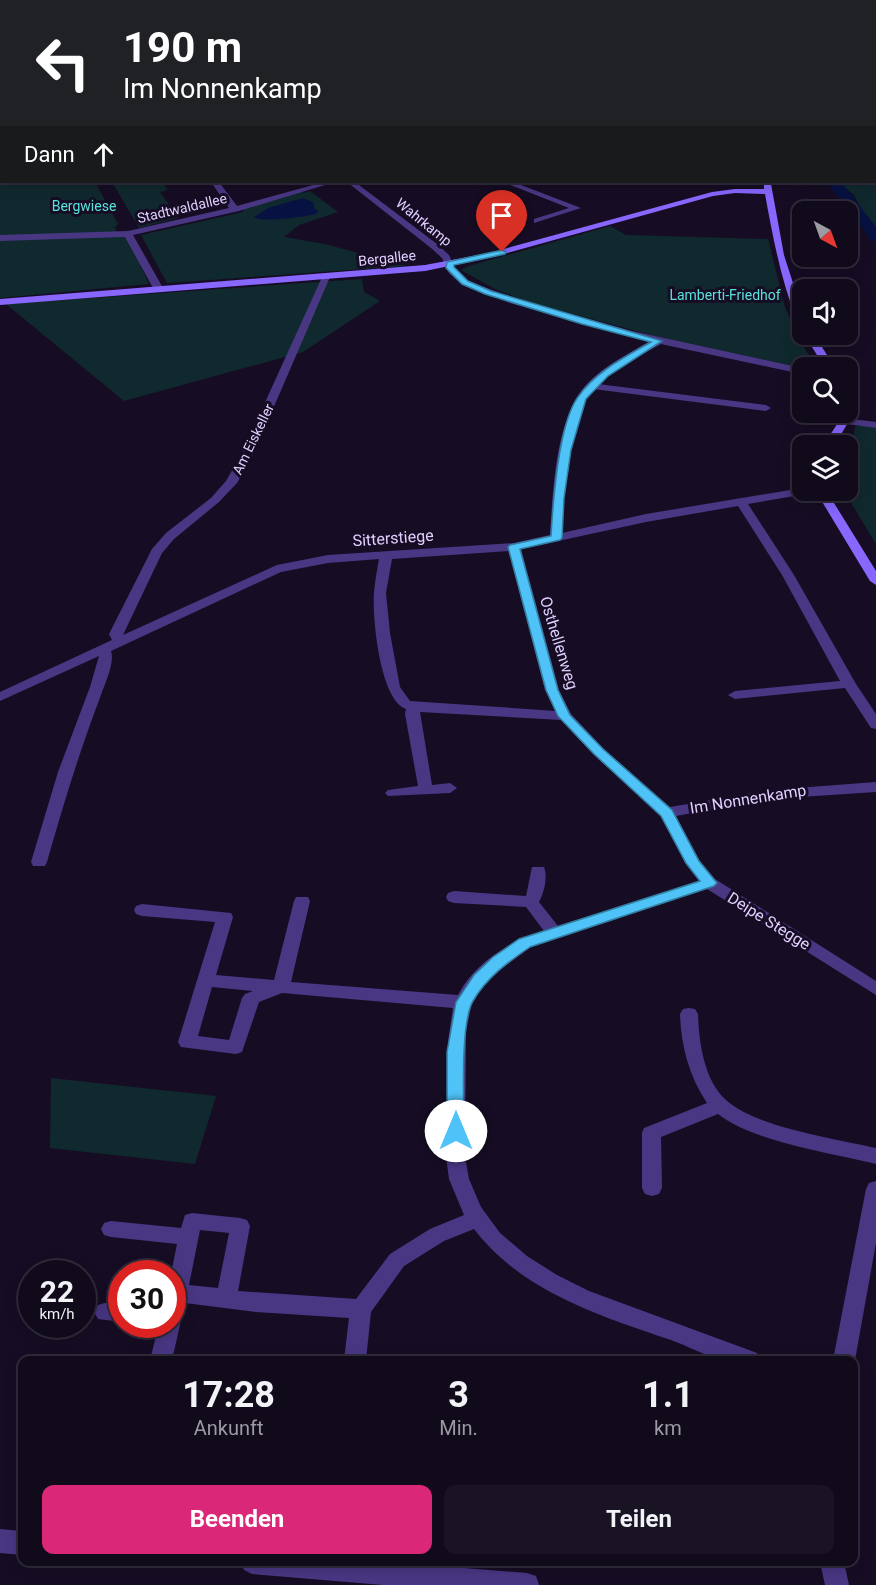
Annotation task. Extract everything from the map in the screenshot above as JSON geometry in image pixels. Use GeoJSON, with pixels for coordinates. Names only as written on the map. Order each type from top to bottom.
{"type":"FeatureCollection","features":[{"type":"Feature","properties":{"kind":"street"},"geometry":{"type":"LineString","coordinates":[[216,183],[231,206],[236,209]]}},
{"type":"Feature","properties":{"kind":"street","name":"Stadtwaldallee"},"geometry":{"type":"LineString","coordinates":[[0,238],[128,234],[236,209],[327,183]]}},
{"type":"Feature","properties":{"kind":"street","name":"Wahrkamp"},"geometry":{"type":"LineString","coordinates":[[352,183],[434,246],[450,264],[452,271],[465,283],[488,293],[585,323],[792,369]]}},
{"type":"Feature","properties":{"kind":"street"},"geometry":{"type":"LineString","coordinates":[[514,183],[577,208],[537,221]]}},
{"type":"Feature","properties":{"kind":"street"},"geometry":{"type":"LineString","coordinates":[[766,183],[780,255],[792,297]]}},
{"type":"Feature","properties":{"kind":"street","name":"Bergallee"},"geometry":{"type":"LineString","coordinates":[[0,302],[387,272],[450,264],[712,194],[735,191],[768,192]]}},
{"type":"Feature","properties":{"kind":"street"},"geometry":{"type":"LineString","coordinates":[[128,234],[158,288]]}},
{"type":"Feature","properties":{"kind":"street","name":"Am Eiskeller"},"geometry":{"type":"LineString","coordinates":[[118,641],[116,634],[156,552],[223,492],[231,483],[247,455],[326,277]]}},
{"type":"Feature","properties":{"kind":"street"},"geometry":{"type":"LineString","coordinates":[[556,538],[566,450],[576,410],[582,398],[591,386],[605,374],[658,341]]}},
{"type":"Feature","properties":{"kind":"street"},"geometry":{"type":"LineString","coordinates":[[591,386],[766,408]]}},
{"type":"Feature","properties":{"kind":"street"},"geometry":{"type":"LineString","coordinates":[[858,420],[876,425]]}},
{"type":"Feature","properties":{"kind":"street","name":"Sitterstiege"},"geometry":{"type":"LineString","coordinates":[[0,697],[277,569],[328,559],[514,547],[646,518],[792,493]]}},
{"type":"Feature","properties":{"kind":"street"},"geometry":{"type":"LineString","coordinates":[[827,501],[876,581]]}},
{"type":"Feature","properties":{"kind":"street"},"geometry":{"type":"LineString","coordinates":[[741,502],[788,575],[849,684],[876,725]]}},
{"type":"Feature","properties":{"kind":"street","name":"Osthellenweg"},"geometry":{"type":"LineString","coordinates":[[514,547],[552,690],[565,716],[598,752],[667,813]]}},
{"type":"Feature","properties":{"kind":"street"},"geometry":{"type":"LineString","coordinates":[[386,555],[380,592],[383,633],[393,687],[405,704],[414,707],[565,716]]}},
{"type":"Feature","properties":{"kind":"street"},"geometry":{"type":"LineString","coordinates":[[39,862],[65,772],[97,687],[106,656],[104,648]]}},
{"type":"Feature","properties":{"kind":"street"},"geometry":{"type":"LineString","coordinates":[[735,695],[849,684]]}},
{"type":"Feature","properties":{"kind":"street"},"geometry":{"type":"LineString","coordinates":[[414,707],[412,714],[426,790]]}},
{"type":"Feature","properties":{"kind":"street","name":"Im Nonnenkamp"},"geometry":{"type":"LineString","coordinates":[[709,883],[693,863],[667,813],[777,792],[834,787],[876,787]]}},
{"type":"Feature","properties":{"kind":"street"},"geometry":{"type":"LineString","coordinates":[[393,793],[450,788]]}},
{"type":"Feature","properties":{"kind":"street"},"geometry":{"type":"LineString","coordinates":[[531,903],[535,894],[538,871]]}},
{"type":"Feature","properties":{"kind":"street","name":"Deipe Stegge"},"geometry":{"type":"LineString","coordinates":[[739,1356],[590,1302],[547,1281],[507,1250],[476,1219],[459,1178],[456,1131],[456,1052],[464,1002],[479,979],[499,961],[525,943],[709,883],[876,989]]}},
{"type":"Feature","properties":{"kind":"street"},"geometry":{"type":"LineString","coordinates":[[454,897],[516,900],[531,903],[554,932]]}},
{"type":"Feature","properties":{"kind":"street"},"geometry":{"type":"LineString","coordinates":[[281,987],[302,901]]}},
{"type":"Feature","properties":{"kind":"street"},"geometry":{"type":"LineString","coordinates":[[142,910],[225,917],[187,1042],[236,1047],[251,998],[281,987]]}},
{"type":"Feature","properties":{"kind":"street"},"geometry":{"type":"LineString","coordinates":[[207,980],[464,1002]]}},
{"type":"Feature","properties":{"kind":"street"},"geometry":{"type":"LineString","coordinates":[[689,1014],[692,1051],[703,1078],[719,1106],[742,1119],[764,1127],[876,1156]]}},
{"type":"Feature","properties":{"kind":"street"},"geometry":{"type":"LineString","coordinates":[[652,1188],[651,1133],[719,1106]]}},
{"type":"Feature","properties":{"kind":"street"},"geometry":{"type":"LineString","coordinates":[[845,1356],[876,1189]]}},
{"type":"Feature","properties":{"kind":"street"},"geometry":{"type":"LineString","coordinates":[[355,1356],[361,1309],[397,1260],[437,1235],[476,1219]]}},
{"type":"Feature","properties":{"kind":"street"},"geometry":{"type":"LineString","coordinates":[[184,1260],[192,1221],[240,1226],[226,1298]]}},
{"type":"Feature","properties":{"kind":"street"},"geometry":{"type":"LineString","coordinates":[[111,1229],[189,1237]]}},
{"type":"Feature","properties":{"kind":"street"},"geometry":{"type":"LineString","coordinates":[[186,1294],[256,1303],[361,1309]]}},
{"type":"Feature","properties":{"kind":"street"},"geometry":{"type":"LineString","coordinates":[[162,1356],[166,1338]]}},
{"type":"Feature","properties":{"kind":"street"},"geometry":{"type":"LineString","coordinates":[[0,1541],[18,1543]]}},
{"type":"Feature","properties":{"kind":"street"},"geometry":{"type":"LineString","coordinates":[[300,1566],[527,1585]]}},
{"type":"Feature","properties":{"kind":"street"},"geometry":{"type":"LineString","coordinates":[[833,1566],[837,1585]]}},
{"type":"Feature","properties":{"kind":"green space","name":"Bergwiese"},"geometry":{"type":"Polygon","coordinates":[[[0,183],[96,183],[118,224],[115,227],[117,234],[0,236],[0,183]]]}},
{"type":"Feature","properties":{"kind":"green space"},"geometry":{"type":"Polygon","coordinates":[[[113,183],[163,183],[168,190],[160,192],[178,218],[139,228],[113,183]]]}},
{"type":"Feature","properties":{"kind":"green space"},"geometry":{"type":"Polygon","coordinates":[[[839,183],[876,183],[876,227],[860,207],[854,195],[839,183]]]}},
{"type":"Feature","properties":{"kind":"green space"},"geometry":{"type":"Polygon","coordinates":[[[302,191],[303,193],[310,191],[338,212],[299,225],[284,237],[325,244],[406,266],[167,283],[141,235],[243,212],[243,209],[302,191]]]}},
{"type":"Feature","properties":{"kind":"green space","name":"Lamberti-Friedhof"},"geometry":{"type":"Polygon","coordinates":[[[610,226],[626,235],[768,239],[784,304],[792,323],[792,345],[803,345],[810,357],[792,357],[792,366],[662,338],[529,302],[495,289],[461,270],[610,226]]]}},
{"type":"Feature","properties":{"kind":"green space"},"geometry":{"type":"Polygon","coordinates":[[[127,236],[149,284],[0,298],[0,239],[127,236]]]}},
{"type":"Feature","properties":{"kind":"green space"},"geometry":{"type":"Polygon","coordinates":[[[362,279],[364,292],[380,301],[303,352],[124,401],[6,304],[362,279]]]}},
{"type":"Feature","properties":{"kind":"green space"},"geometry":{"type":"Polygon","coordinates":[[[855,426],[876,428],[876,544],[850,501],[858,501],[858,435],[854,435],[855,426]]]}},
{"type":"Feature","properties":{"kind":"green space"},"geometry":{"type":"Polygon","coordinates":[[[51,1078],[216,1096],[195,1164],[50,1148],[51,1078]]]}},
{"type":"Feature","properties":{"kind":"shaded area"},"geometry":{"type":"Polygon","coordinates":[[[303,198],[313,202],[314,208],[318,211],[316,214],[274,219],[254,217],[268,208],[303,198]]]}},
{"type":"Feature","properties":{"kind":"waterway"},"geometry":{"type":"LineString","coordinates":[[834,183],[851,201],[876,237]]}},
{"type":"Feature","properties":{"kind":"route"},"geometry":{"type":"LineString","coordinates":[[456,1131],[456,1052],[464,1002],[479,979],[499,961],[525,943],[709,883],[693,863],[667,813],[598,752],[565,716],[552,690],[531,619],[514,547],[556,538],[566,450],[576,410],[582,398],[591,386],[605,374],[658,341],[585,323],[488,293],[465,283],[450,268],[450,264],[502,252]]}}]}
